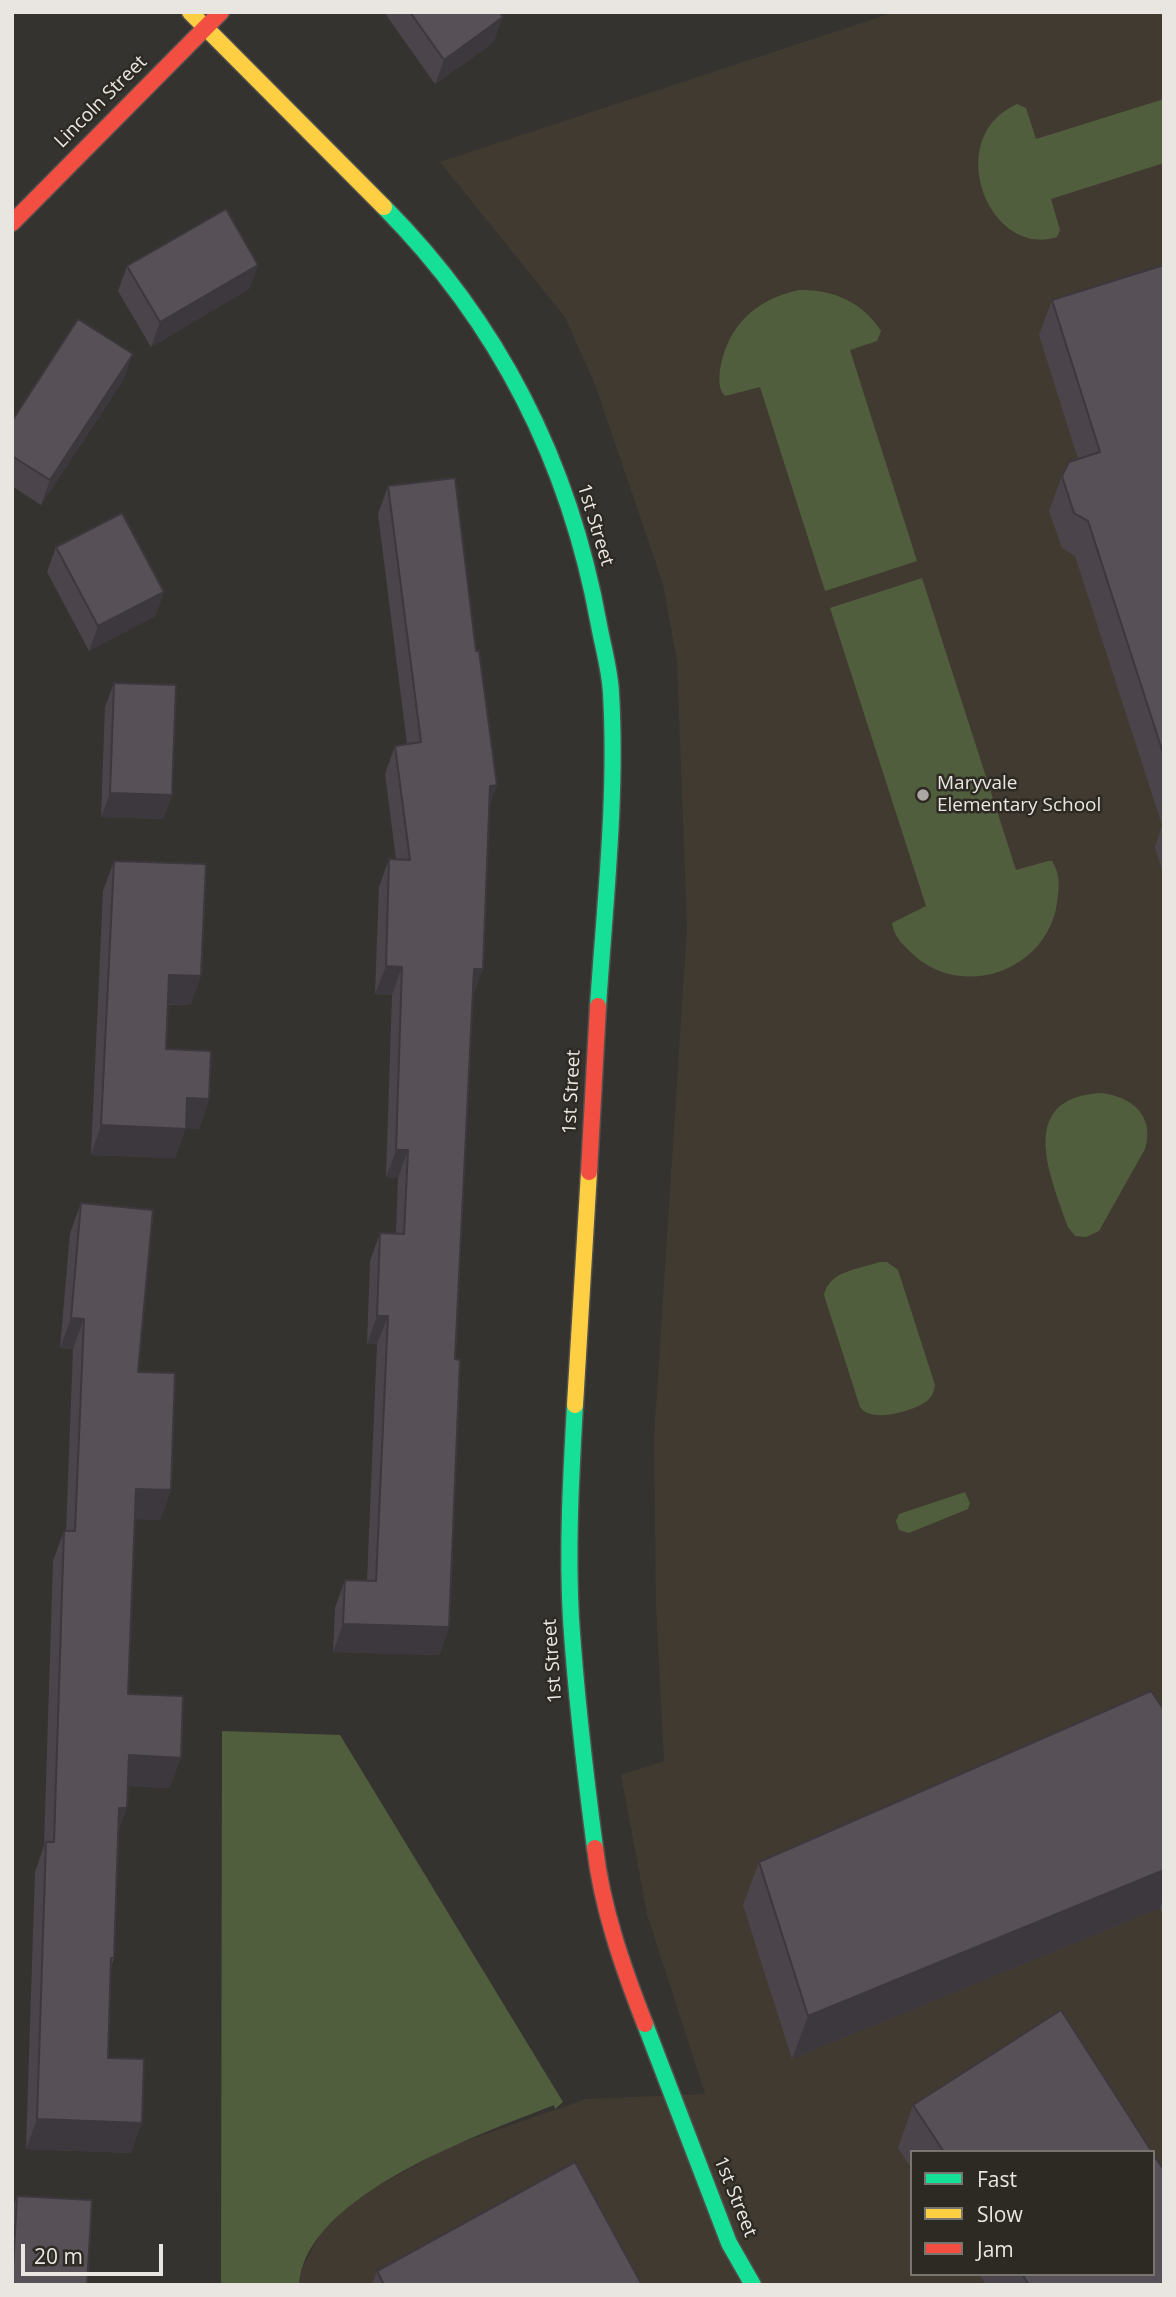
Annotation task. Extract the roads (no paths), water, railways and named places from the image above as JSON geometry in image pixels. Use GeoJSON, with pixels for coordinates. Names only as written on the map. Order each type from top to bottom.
{"type":"FeatureCollection","features":[{"type":"Feature","properties":{"kind":"street","name":"1st Street"},"geometry":{"type":"LineString","coordinates":[[190,12],[411,234],[449,277],[500,354],[539,427],[571,509],[593,591],[611,691],[611,793],[571,1470],[571,1616],[578,1713],[598,1875],[625,1973],[729,2244],[753,2285]]}},
{"type":"Feature","properties":{"kind":"street","name":"Lincoln Street"},"geometry":{"type":"LineString","coordinates":[[12,223],[221,12]]}},
{"type":"Feature","properties":{"kind":"place","name":"Maryvale Elementary School"},"geometry":{"type":"Point","coordinates":[923,795]}}]}
